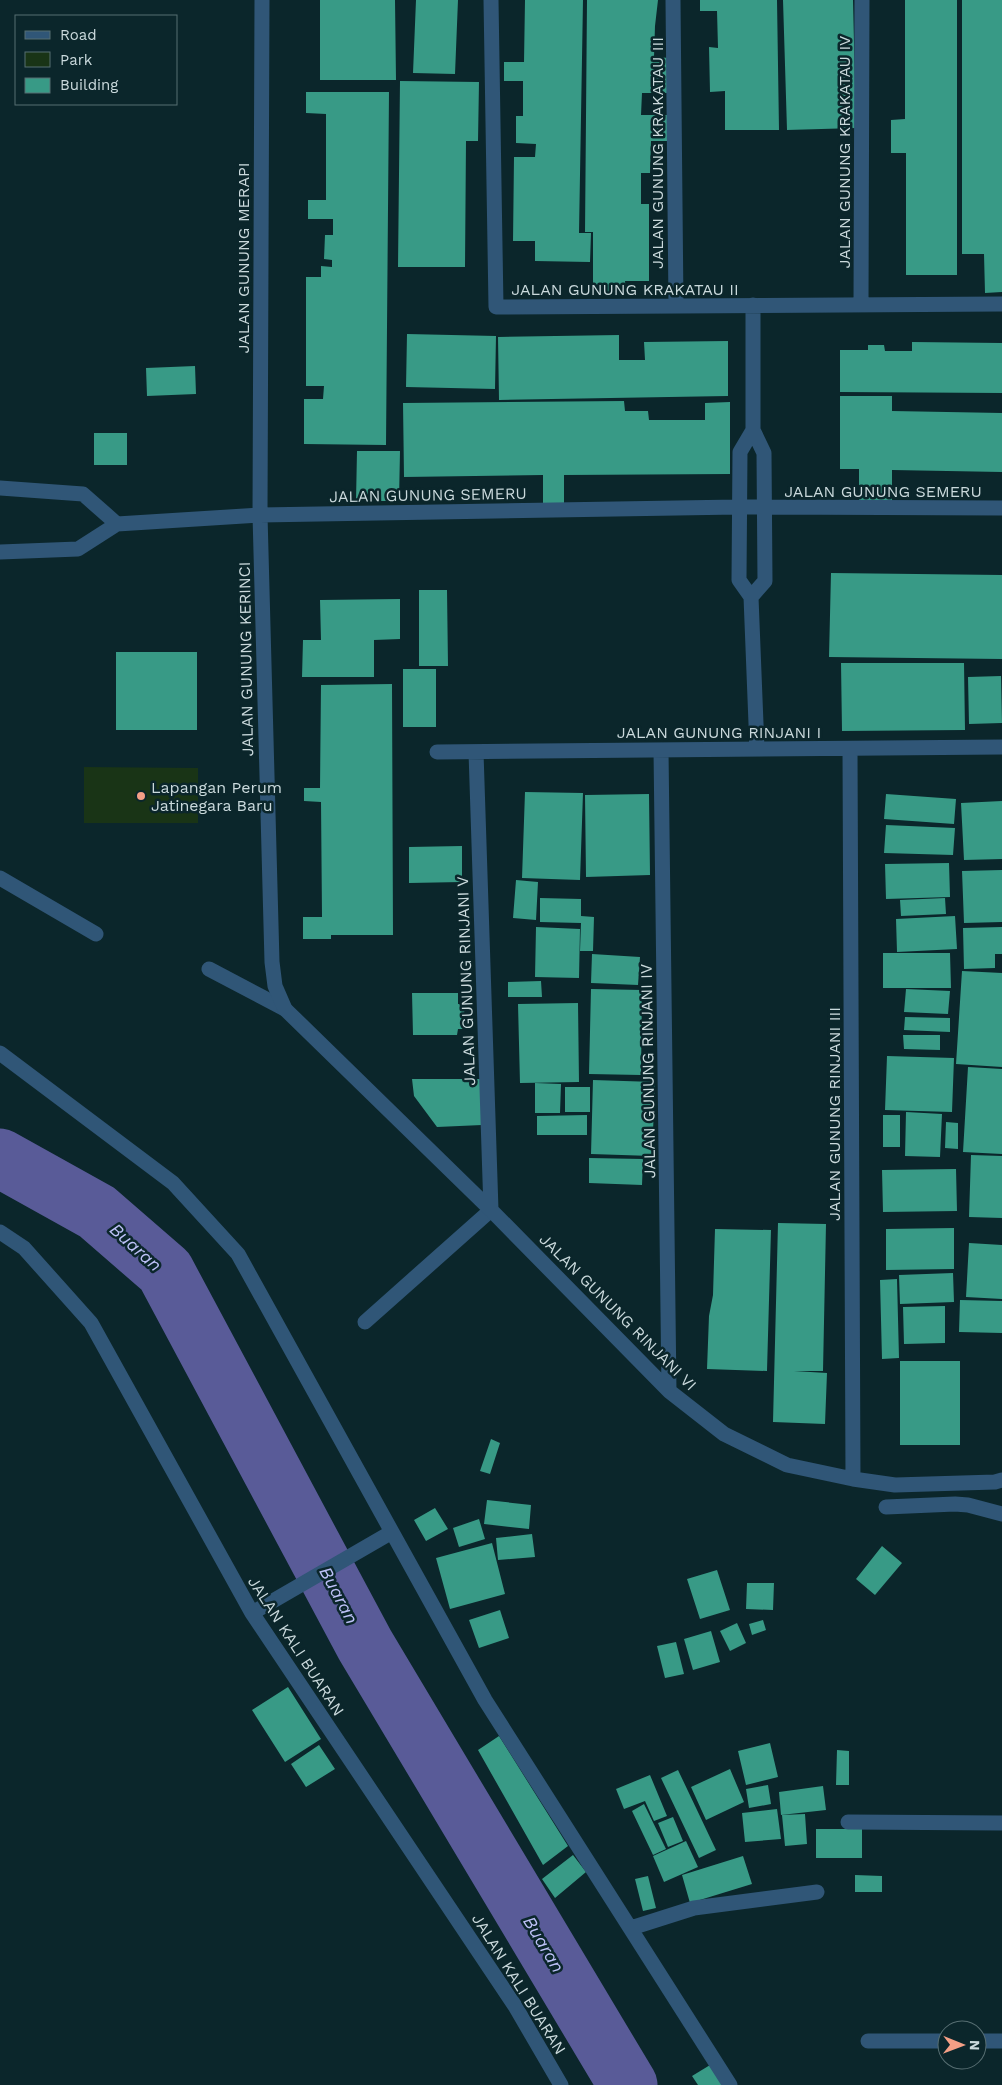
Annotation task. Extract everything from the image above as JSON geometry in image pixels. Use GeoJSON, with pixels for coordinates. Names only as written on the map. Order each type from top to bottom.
{"type":"FeatureCollection","features":[{"type":"Feature","properties":{"kind":"street","name":"JALAN GUNUNG MERAPI"},"geometry":{"type":"LineString","coordinates":[[260,515],[262,0]]}},
{"type":"Feature","properties":{"kind":"street","name":"JALAN GUNUNG KRAKATAU II"},"geometry":{"type":"LineString","coordinates":[[491,0],[496,307],[1002,304]]}},
{"type":"Feature","properties":{"kind":"street","name":"JALAN GUNUNG KRAKATAU III"},"geometry":{"type":"LineString","coordinates":[[673,0],[676,306]]}},
{"type":"Feature","properties":{"kind":"street","name":"JALAN GUNUNG KRAKATAU IV"},"geometry":{"type":"LineString","coordinates":[[861,304],[862,0]]}},
{"type":"Feature","properties":{"kind":"street","name":"JALAN GUNUNG SEMERU"},"geometry":{"type":"LineString","coordinates":[[751,597],[765,581],[764,453],[753,430],[753,305]]}},
{"type":"Feature","properties":{"kind":"street"},"geometry":{"type":"LineString","coordinates":[[753,430],[740,452],[738,507],[739,580],[751,597],[757,750]]}},
{"type":"Feature","properties":{"kind":"street"},"geometry":{"type":"LineString","coordinates":[[0,488],[83,494],[117,524]]}},
{"type":"Feature","properties":{"kind":"street","name":"JALAN GUNUNG SEMERU"},"geometry":{"type":"LineString","coordinates":[[0,552],[78,549],[117,524],[260,515],[738,507],[1002,508]]}},
{"type":"Feature","properties":{"kind":"street","name":"JALAN GUNUNG KERINCI"},"geometry":{"type":"LineString","coordinates":[[260,515],[272,962],[276,986],[285,1009]]}},
{"type":"Feature","properties":{"kind":"street","name":"JALAN GUNUNG RINJANI I"},"geometry":{"type":"LineString","coordinates":[[437,752],[1002,747]]}},
{"type":"Feature","properties":{"kind":"street","name":"JALAN GUNUNG RINJANI III"},"geometry":{"type":"LineString","coordinates":[[850,749],[853,1479]]}},
{"type":"Feature","properties":{"kind":"street","name":"JALAN GUNUNG RINJANI IV"},"geometry":{"type":"LineString","coordinates":[[662,750],[669,1391]]}},
{"type":"Feature","properties":{"kind":"street","name":"JALAN GUNUNG RINJANI V"},"geometry":{"type":"LineString","coordinates":[[476,752],[490,1210]]}},
{"type":"Feature","properties":{"kind":"street"},"geometry":{"type":"LineString","coordinates":[[0,878],[96,934]]}},
{"type":"Feature","properties":{"kind":"street"},"geometry":{"type":"LineString","coordinates":[[209,969],[285,1009]]}},
{"type":"Feature","properties":{"kind":"street","name":"JALAN GUNUNG RINJANI VI"},"geometry":{"type":"LineString","coordinates":[[285,1009],[490,1210],[669,1391],[724,1434],[787,1465],[853,1479],[895,1485],[995,1482],[1002,1480]]}},
{"type":"Feature","properties":{"kind":"street"},"geometry":{"type":"LineString","coordinates":[[0,1053],[173,1184],[238,1254],[485,1700],[730,2085]]}},
{"type":"Feature","properties":{"kind":"street"},"geometry":{"type":"LineString","coordinates":[[364,1322],[490,1210]]}},
{"type":"Feature","properties":{"kind":"street","name":"JALAN KALI BUARAN"},"geometry":{"type":"LineString","coordinates":[[0,1232],[24,1248],[90,1324],[252,1613],[516,2006],[561,2085]]}},
{"type":"Feature","properties":{"kind":"street"},"geometry":{"type":"LineString","coordinates":[[886,1507],[955,1504],[968,1505],[1002,1514]]}},
{"type":"Feature","properties":{"kind":"street"},"geometry":{"type":"LineString","coordinates":[[252,1613],[271,1604],[392,1532]]}},
{"type":"Feature","properties":{"kind":"street"},"geometry":{"type":"LineString","coordinates":[[848,1822],[1002,1823]]}},
{"type":"Feature","properties":{"kind":"street"},"geometry":{"type":"LineString","coordinates":[[631,1928],[694,1908],[817,1892]]}},
{"type":"Feature","properties":{"kind":"street"},"geometry":{"type":"LineString","coordinates":[[868,2041],[937,2041]]}},
{"type":"Feature","properties":{"kind":"street"},"geometry":{"type":"LineString","coordinates":[[987,2041],[1002,2041]]}},
{"type":"Feature","properties":{"kind":"green space","name":"Lapangan Perum Jatinegara Baru"},"geometry":{"type":"Polygon","coordinates":[[[84,767],[198,768],[198,823],[84,823],[84,767]]]}},
{"type":"Feature","properties":{"kind":"building"},"geometry":{"type":"Polygon","coordinates":[[[320,0],[395,0],[396,80],[320,80],[320,0]]]}},
{"type":"Feature","properties":{"kind":"building"},"geometry":{"type":"Polygon","coordinates":[[[416,0],[458,0],[455,74],[413,73],[416,0]]]}},
{"type":"Feature","properties":{"kind":"building"},"geometry":{"type":"Polygon","coordinates":[[[525,0],[583,0],[579,233],[591,233],[590,262],[535,261],[535,241],[513,241],[514,157],[535,157],[536,144],[516,143],[516,116],[523,116],[523,81],[504,81],[504,62],[524,62],[525,0]]]}},
{"type":"Feature","properties":{"kind":"building"},"geometry":{"type":"Polygon","coordinates":[[[587,0],[658,0],[654,57],[670,58],[669,93],[642,93],[641,115],[667,115],[667,141],[651,141],[650,173],[641,173],[641,204],[649,204],[649,281],[625,281],[626,293],[593,293],[593,232],[585,232],[587,0]]]}},
{"type":"Feature","properties":{"kind":"building"},"geometry":{"type":"Polygon","coordinates":[[[700,0],[777,0],[779,130],[725,130],[725,91],[710,92],[709,47],[718,48],[717,11],[700,11],[700,0]]]}},
{"type":"Feature","properties":{"kind":"building"},"geometry":{"type":"Polygon","coordinates":[[[783,0],[853,0],[856,128],[787,130],[783,0]]]}},
{"type":"Feature","properties":{"kind":"building"},"geometry":{"type":"Polygon","coordinates":[[[905,0],[957,0],[957,275],[906,275],[906,153],[891,153],[891,120],[905,119],[905,0]]]}},
{"type":"Feature","properties":{"kind":"building"},"geometry":{"type":"Polygon","coordinates":[[[962,0],[1002,0],[1002,292],[985,293],[984,254],[962,254],[962,0]]]}},
{"type":"Feature","properties":{"kind":"building"},"geometry":{"type":"Polygon","coordinates":[[[400,81],[479,82],[478,141],[466,141],[465,267],[398,267],[400,81]]]}},
{"type":"Feature","properties":{"kind":"building"},"geometry":{"type":"Polygon","coordinates":[[[306,92],[389,92],[386,445],[304,444],[304,399],[323,399],[324,386],[306,386],[306,277],[321,277],[321,266],[332,267],[332,260],[324,259],[325,235],[333,235],[333,219],[308,219],[308,200],[326,200],[326,114],[306,113],[306,92]]]}},
{"type":"Feature","properties":{"kind":"building"},"geometry":{"type":"Polygon","coordinates":[[[407,334],[496,336],[495,389],[406,387],[407,334]]]}},
{"type":"Feature","properties":{"kind":"building"},"geometry":{"type":"Polygon","coordinates":[[[619,335],[619,360],[645,360],[644,342],[728,341],[728,396],[499,400],[498,337],[619,335]]]}},
{"type":"Feature","properties":{"kind":"building"},"geometry":{"type":"Polygon","coordinates":[[[912,342],[1002,343],[1002,393],[840,392],[840,350],[868,350],[868,345],[884,345],[885,351],[912,351],[912,342]]]}},
{"type":"Feature","properties":{"kind":"building"},"geometry":{"type":"Polygon","coordinates":[[[195,366],[196,394],[147,396],[146,368],[195,366]]]}},
{"type":"Feature","properties":{"kind":"building"},"geometry":{"type":"Polygon","coordinates":[[[840,396],[892,396],[892,411],[1002,413],[1002,472],[892,470],[892,505],[859,505],[859,469],[840,469],[840,396]]]}},
{"type":"Feature","properties":{"kind":"building"},"geometry":{"type":"Polygon","coordinates":[[[624,401],[625,411],[648,411],[649,420],[705,420],[705,403],[730,402],[730,474],[564,475],[564,503],[543,503],[543,475],[404,477],[403,403],[624,401]]]}},
{"type":"Feature","properties":{"kind":"building"},"geometry":{"type":"Polygon","coordinates":[[[94,433],[127,433],[127,465],[94,465],[94,433]]]}},
{"type":"Feature","properties":{"kind":"building"},"geometry":{"type":"Polygon","coordinates":[[[357,451],[400,451],[399,501],[356,501],[357,451]]]}},
{"type":"Feature","properties":{"kind":"building"},"geometry":{"type":"Polygon","coordinates":[[[831,573],[1002,575],[1002,659],[829,657],[831,573]]]}},
{"type":"Feature","properties":{"kind":"building"},"geometry":{"type":"Polygon","coordinates":[[[419,590],[447,590],[448,666],[419,666],[419,590]]]}},
{"type":"Feature","properties":{"kind":"building"},"geometry":{"type":"Polygon","coordinates":[[[400,599],[400,639],[374,640],[374,677],[302,677],[303,640],[321,640],[320,600],[400,599]]]}},
{"type":"Feature","properties":{"kind":"building"},"geometry":{"type":"Polygon","coordinates":[[[116,652],[197,652],[197,730],[116,730],[116,652]]]}},
{"type":"Feature","properties":{"kind":"building"},"geometry":{"type":"Polygon","coordinates":[[[841,663],[964,663],[965,730],[842,731],[841,663]]]}},
{"type":"Feature","properties":{"kind":"building"},"geometry":{"type":"Polygon","coordinates":[[[403,669],[436,669],[436,727],[403,727],[403,669]]]}},
{"type":"Feature","properties":{"kind":"building"},"geometry":{"type":"Polygon","coordinates":[[[1001,676],[1002,723],[969,724],[968,677],[1001,676]]]}},
{"type":"Feature","properties":{"kind":"building"},"geometry":{"type":"Polygon","coordinates":[[[392,684],[393,935],[331,935],[331,939],[303,939],[303,917],[322,917],[321,802],[304,801],[304,788],[320,788],[321,685],[392,684]]]}},
{"type":"Feature","properties":{"kind":"building"},"geometry":{"type":"Polygon","coordinates":[[[525,792],[583,793],[580,880],[522,878],[525,792]]]}},
{"type":"Feature","properties":{"kind":"building"},"geometry":{"type":"Polygon","coordinates":[[[649,794],[650,875],[586,877],[585,795],[649,794]]]}},
{"type":"Feature","properties":{"kind":"building"},"geometry":{"type":"Polygon","coordinates":[[[886,794],[956,799],[954,824],[884,819],[886,794]]]}},
{"type":"Feature","properties":{"kind":"building"},"geometry":{"type":"Polygon","coordinates":[[[1002,801],[1002,859],[964,860],[961,803],[1002,801]]]}},
{"type":"Feature","properties":{"kind":"building"},"geometry":{"type":"Polygon","coordinates":[[[886,825],[955,828],[953,855],[884,853],[886,825]]]}},
{"type":"Feature","properties":{"kind":"building"},"geometry":{"type":"Polygon","coordinates":[[[462,846],[462,882],[409,883],[409,847],[462,846]]]}},
{"type":"Feature","properties":{"kind":"building"},"geometry":{"type":"Polygon","coordinates":[[[949,863],[950,897],[886,899],[885,864],[949,863]]]}},
{"type":"Feature","properties":{"kind":"building"},"geometry":{"type":"Polygon","coordinates":[[[1002,870],[1002,922],[964,923],[962,871],[1002,870]]]}},
{"type":"Feature","properties":{"kind":"building"},"geometry":{"type":"Polygon","coordinates":[[[516,880],[538,882],[536,920],[513,918],[516,880]]]}},
{"type":"Feature","properties":{"kind":"building"},"geometry":{"type":"Polygon","coordinates":[[[540,898],[581,899],[581,916],[594,917],[593,951],[580,951],[581,923],[540,922],[540,898]]]}},
{"type":"Feature","properties":{"kind":"building"},"geometry":{"type":"Polygon","coordinates":[[[945,898],[946,914],[901,916],[900,900],[945,898]]]}},
{"type":"Feature","properties":{"kind":"building"},"geometry":{"type":"Polygon","coordinates":[[[955,916],[957,949],[897,952],[896,919],[955,916]]]}},
{"type":"Feature","properties":{"kind":"building"},"geometry":{"type":"Polygon","coordinates":[[[536,927],[580,929],[579,978],[535,977],[536,927]]]}},
{"type":"Feature","properties":{"kind":"building"},"geometry":{"type":"Polygon","coordinates":[[[1002,927],[1002,954],[995,954],[995,968],[964,969],[963,928],[1002,927]]]}},
{"type":"Feature","properties":{"kind":"building"},"geometry":{"type":"Polygon","coordinates":[[[883,953],[950,953],[951,988],[883,988],[883,953]]]}},
{"type":"Feature","properties":{"kind":"building"},"geometry":{"type":"Polygon","coordinates":[[[592,954],[640,957],[638,985],[591,983],[592,954]]]}},
{"type":"Feature","properties":{"kind":"building"},"geometry":{"type":"Polygon","coordinates":[[[962,971],[1002,973],[1002,1067],[956,1064],[962,971]]]}},
{"type":"Feature","properties":{"kind":"building"},"geometry":{"type":"Polygon","coordinates":[[[541,981],[542,997],[508,997],[508,982],[541,981]]]}},
{"type":"Feature","properties":{"kind":"building"},"geometry":{"type":"Polygon","coordinates":[[[591,989],[642,990],[641,1075],[589,1074],[591,989]]]}},
{"type":"Feature","properties":{"kind":"building"},"geometry":{"type":"Polygon","coordinates":[[[906,989],[950,991],[948,1014],[904,1012],[906,989]]]}},
{"type":"Feature","properties":{"kind":"building"},"geometry":{"type":"Polygon","coordinates":[[[412,993],[458,993],[458,1004],[464,1004],[465,1029],[458,1029],[457,1035],[413,1035],[412,993]]]}},
{"type":"Feature","properties":{"kind":"building"},"geometry":{"type":"Polygon","coordinates":[[[578,1003],[579,1082],[520,1083],[518,1004],[578,1003]]]}},
{"type":"Feature","properties":{"kind":"building"},"geometry":{"type":"Polygon","coordinates":[[[905,1017],[950,1018],[950,1032],[904,1030],[905,1017]]]}},
{"type":"Feature","properties":{"kind":"building"},"geometry":{"type":"Polygon","coordinates":[[[903,1035],[940,1035],[940,1050],[904,1049],[903,1035]]]}},
{"type":"Feature","properties":{"kind":"building"},"geometry":{"type":"Polygon","coordinates":[[[887,1056],[954,1058],[952,1112],[885,1110],[887,1056]]]}},
{"type":"Feature","properties":{"kind":"building"},"geometry":{"type":"Polygon","coordinates":[[[968,1067],[1002,1069],[1002,1154],[963,1152],[968,1067]]]}},
{"type":"Feature","properties":{"kind":"building"},"geometry":{"type":"Polygon","coordinates":[[[412,1079],[484,1079],[482,1125],[437,1127],[414,1096],[412,1079]]]}},
{"type":"Feature","properties":{"kind":"building"},"geometry":{"type":"Polygon","coordinates":[[[593,1080],[655,1082],[652,1156],[591,1154],[593,1080]]]}},
{"type":"Feature","properties":{"kind":"building"},"geometry":{"type":"Polygon","coordinates":[[[535,1083],[561,1084],[560,1113],[535,1113],[535,1083]]]}},
{"type":"Feature","properties":{"kind":"building"},"geometry":{"type":"Polygon","coordinates":[[[565,1087],[590,1087],[590,1112],[565,1112],[565,1087]]]}},
{"type":"Feature","properties":{"kind":"building"},"geometry":{"type":"Polygon","coordinates":[[[906,1112],[942,1114],[940,1157],[905,1156],[906,1112]]]}},
{"type":"Feature","properties":{"kind":"building"},"geometry":{"type":"Polygon","coordinates":[[[587,1115],[587,1135],[537,1135],[537,1116],[587,1115]]]}},
{"type":"Feature","properties":{"kind":"building"},"geometry":{"type":"Polygon","coordinates":[[[883,1115],[900,1115],[900,1147],[883,1147],[883,1115]]]}},
{"type":"Feature","properties":{"kind":"building"},"geometry":{"type":"Polygon","coordinates":[[[946,1122],[958,1123],[958,1149],[945,1148],[946,1122]]]}},
{"type":"Feature","properties":{"kind":"building"},"geometry":{"type":"Polygon","coordinates":[[[971,1155],[1002,1156],[1002,1218],[969,1217],[971,1155]]]}},
{"type":"Feature","properties":{"kind":"building"},"geometry":{"type":"Polygon","coordinates":[[[589,1158],[643,1159],[642,1185],[589,1183],[589,1158]]]}},
{"type":"Feature","properties":{"kind":"building"},"geometry":{"type":"Polygon","coordinates":[[[956,1169],[957,1211],[883,1212],[882,1170],[956,1169]]]}},
{"type":"Feature","properties":{"kind":"building"},"geometry":{"type":"Polygon","coordinates":[[[778,1223],[826,1224],[823,1371],[794,1371],[827,1373],[825,1424],[773,1422],[778,1223]]]}},
{"type":"Feature","properties":{"kind":"building"},"geometry":{"type":"Polygon","coordinates":[[[954,1228],[954,1269],[886,1270],[886,1229],[954,1228]]]}},
{"type":"Feature","properties":{"kind":"building"},"geometry":{"type":"Polygon","coordinates":[[[715,1229],[771,1230],[767,1371],[707,1369],[709,1316],[713,1295],[715,1229]]]}},
{"type":"Feature","properties":{"kind":"building"},"geometry":{"type":"Polygon","coordinates":[[[969,1243],[1002,1245],[1002,1299],[966,1297],[969,1243]]]}},
{"type":"Feature","properties":{"kind":"building"},"geometry":{"type":"Polygon","coordinates":[[[953,1273],[954,1302],[900,1304],[899,1275],[953,1273]]]}},
{"type":"Feature","properties":{"kind":"building"},"geometry":{"type":"Polygon","coordinates":[[[897,1279],[899,1358],[882,1359],[880,1280],[897,1279]]]}},
{"type":"Feature","properties":{"kind":"building"},"geometry":{"type":"Polygon","coordinates":[[[960,1300],[1002,1301],[1002,1333],[959,1332],[960,1300]]]}},
{"type":"Feature","properties":{"kind":"building"},"geometry":{"type":"Polygon","coordinates":[[[945,1306],[945,1343],[904,1344],[903,1307],[945,1306]]]}},
{"type":"Feature","properties":{"kind":"building"},"geometry":{"type":"Polygon","coordinates":[[[900,1361],[960,1361],[960,1445],[900,1445],[900,1361]]]}},
{"type":"Feature","properties":{"kind":"building"},"geometry":{"type":"Polygon","coordinates":[[[491,1439],[500,1443],[490,1474],[480,1471],[491,1439]]]}},
{"type":"Feature","properties":{"kind":"building"},"geometry":{"type":"Polygon","coordinates":[[[487,1500],[531,1505],[529,1529],[484,1524],[487,1500]]]}},
{"type":"Feature","properties":{"kind":"building"},"geometry":{"type":"Polygon","coordinates":[[[435,1508],[448,1529],[426,1541],[414,1520],[435,1508]]]}},
{"type":"Feature","properties":{"kind":"building"},"geometry":{"type":"Polygon","coordinates":[[[479,1519],[485,1539],[459,1547],[453,1528],[479,1519]]]}},
{"type":"Feature","properties":{"kind":"building"},"geometry":{"type":"Polygon","coordinates":[[[532,1534],[535,1557],[498,1560],[496,1538],[532,1534]]]}},
{"type":"Feature","properties":{"kind":"building"},"geometry":{"type":"Polygon","coordinates":[[[492,1543],[505,1594],[450,1609],[436,1558],[492,1543]]]}},
{"type":"Feature","properties":{"kind":"building"},"geometry":{"type":"Polygon","coordinates":[[[882,1546],[902,1563],[875,1595],[856,1579],[882,1546]]]}},
{"type":"Feature","properties":{"kind":"building"},"geometry":{"type":"Polygon","coordinates":[[[717,1570],[730,1610],[700,1619],[687,1579],[717,1570]]]}},
{"type":"Feature","properties":{"kind":"building"},"geometry":{"type":"Polygon","coordinates":[[[747,1583],[774,1583],[773,1610],[746,1609],[747,1583]]]}},
{"type":"Feature","properties":{"kind":"building"},"geometry":{"type":"Polygon","coordinates":[[[500,1610],[509,1638],[479,1648],[469,1620],[500,1610]]]}},
{"type":"Feature","properties":{"kind":"building"},"geometry":{"type":"Polygon","coordinates":[[[763,1620],[766,1630],[752,1635],[749,1624],[763,1620]]]}},
{"type":"Feature","properties":{"kind":"building"},"geometry":{"type":"Polygon","coordinates":[[[737,1623],[746,1643],[730,1651],[720,1631],[737,1623]]]}},
{"type":"Feature","properties":{"kind":"building"},"geometry":{"type":"Polygon","coordinates":[[[711,1631],[720,1662],[693,1670],[684,1639],[711,1631]]]}},
{"type":"Feature","properties":{"kind":"building"},"geometry":{"type":"Polygon","coordinates":[[[676,1642],[684,1674],[665,1678],[657,1646],[676,1642]]]}},
{"type":"Feature","properties":{"kind":"building"},"geometry":{"type":"Polygon","coordinates":[[[288,1687],[321,1739],[285,1762],[252,1710],[288,1687]]]}},
{"type":"Feature","properties":{"kind":"building"},"geometry":{"type":"Polygon","coordinates":[[[499,1736],[568,1846],[543,1865],[478,1750],[499,1736]]]}},
{"type":"Feature","properties":{"kind":"building"},"geometry":{"type":"Polygon","coordinates":[[[770,1743],[778,1777],[746,1785],[738,1751],[770,1743]]]}},
{"type":"Feature","properties":{"kind":"building"},"geometry":{"type":"Polygon","coordinates":[[[319,1745],[335,1769],[306,1787],[291,1764],[319,1745]]]}},
{"type":"Feature","properties":{"kind":"building"},"geometry":{"type":"Polygon","coordinates":[[[837,1750],[849,1751],[849,1785],[836,1785],[837,1750]]]}},
{"type":"Feature","properties":{"kind":"building"},"geometry":{"type":"Polygon","coordinates":[[[730,1769],[744,1802],[706,1820],[691,1787],[730,1769]]]}},
{"type":"Feature","properties":{"kind":"building"},"geometry":{"type":"Polygon","coordinates":[[[678,1770],[716,1850],[699,1858],[661,1778],[678,1770]]]}},
{"type":"Feature","properties":{"kind":"building"},"geometry":{"type":"Polygon","coordinates":[[[650,1775],[667,1816],[654,1821],[645,1801],[624,1809],[616,1789],[650,1775]]]}},
{"type":"Feature","properties":{"kind":"building"},"geometry":{"type":"Polygon","coordinates":[[[768,1785],[771,1804],[749,1808],[746,1789],[768,1785]]]}},
{"type":"Feature","properties":{"kind":"building"},"geometry":{"type":"Polygon","coordinates":[[[823,1786],[826,1810],[781,1815],[779,1792],[823,1786]]]}},
{"type":"Feature","properties":{"kind":"building"},"geometry":{"type":"Polygon","coordinates":[[[644,1804],[666,1849],[653,1855],[632,1811],[644,1804]]]}},
{"type":"Feature","properties":{"kind":"building"},"geometry":{"type":"Polygon","coordinates":[[[777,1809],[781,1839],[745,1842],[742,1813],[777,1809]]]}},
{"type":"Feature","properties":{"kind":"building"},"geometry":{"type":"Polygon","coordinates":[[[805,1814],[807,1844],[785,1846],[782,1815],[805,1814]]]}},
{"type":"Feature","properties":{"kind":"building"},"geometry":{"type":"Polygon","coordinates":[[[673,1817],[683,1841],[668,1847],[658,1823],[673,1817]]]}},
{"type":"Feature","properties":{"kind":"building"},"geometry":{"type":"Polygon","coordinates":[[[816,1829],[862,1829],[862,1858],[816,1858],[816,1829]]]}},
{"type":"Feature","properties":{"kind":"building"},"geometry":{"type":"Polygon","coordinates":[[[686,1841],[698,1867],[664,1882],[653,1856],[686,1841]]]}},
{"type":"Feature","properties":{"kind":"building"},"geometry":{"type":"Polygon","coordinates":[[[573,1855],[586,1872],[555,1898],[542,1879],[573,1855]]]}},
{"type":"Feature","properties":{"kind":"building"},"geometry":{"type":"Polygon","coordinates":[[[743,1856],[752,1884],[690,1903],[682,1875],[743,1856]]]}},
{"type":"Feature","properties":{"kind":"building"},"geometry":{"type":"Polygon","coordinates":[[[855,1875],[882,1876],[882,1892],[855,1892],[855,1875]]]}},
{"type":"Feature","properties":{"kind":"building"},"geometry":{"type":"Polygon","coordinates":[[[648,1876],[656,1908],[643,1911],[635,1879],[648,1876]]]}},
{"type":"Feature","properties":{"kind":"building"},"geometry":{"type":"Polygon","coordinates":[[[715,2062],[728,2085],[698,2085],[692,2076],[715,2062]]]}},
{"type":"Feature","properties":{"kind":"waterway","name":"Buaran"},"geometry":{"type":"LineString","coordinates":[[0,1158],[97,1212],[165,1271],[365,1645],[628,2085]]}},
{"type":"Feature","properties":{"kind":"place","name":"Lapangan Perum Jatinegara Baru"},"geometry":{"type":"Point","coordinates":[141,796]}}]}
